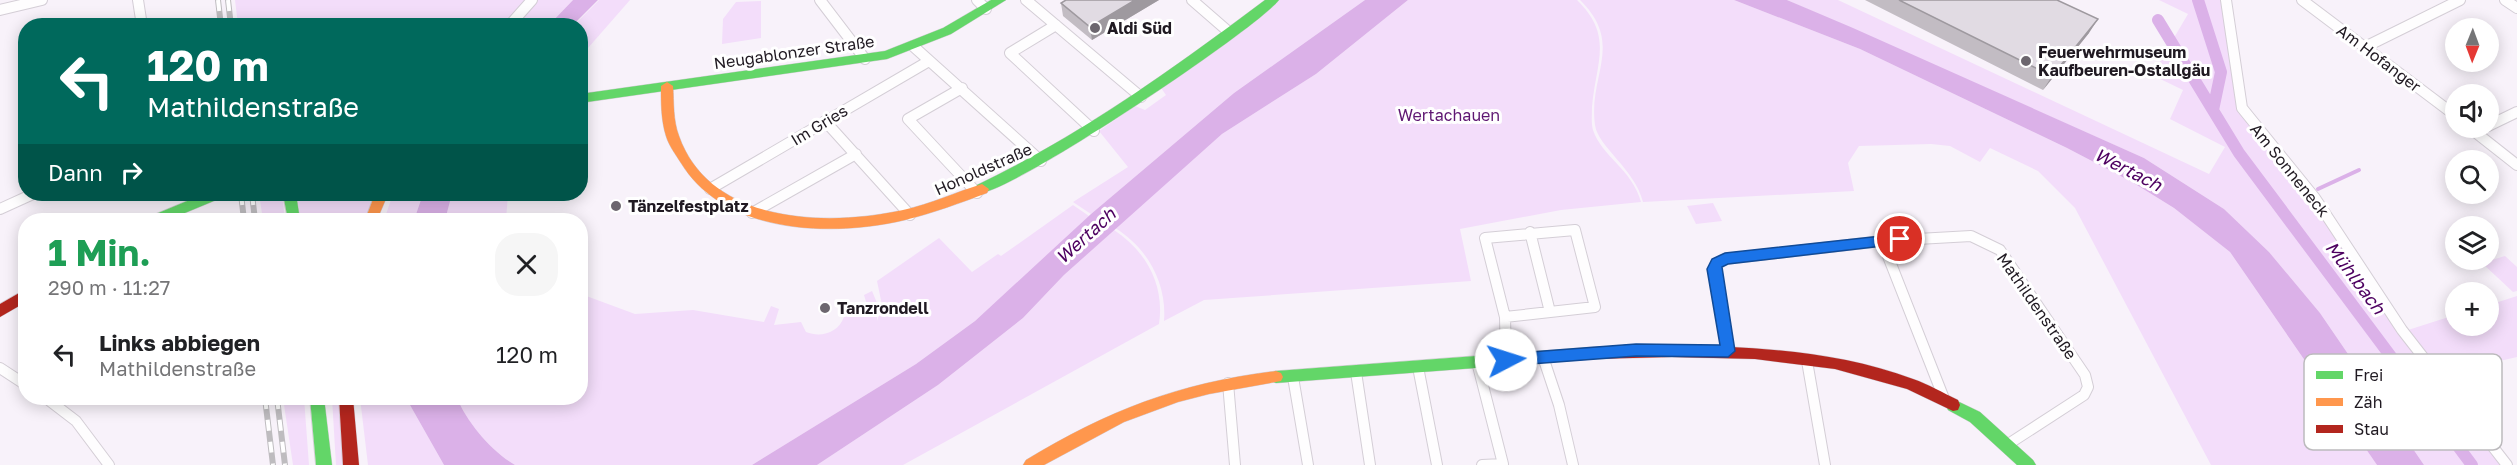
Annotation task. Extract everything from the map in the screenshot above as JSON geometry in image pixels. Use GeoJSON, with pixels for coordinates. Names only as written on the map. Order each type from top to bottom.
{"type":"FeatureCollection","features":[{"type":"Feature","properties":{"kind":"street"},"geometry":{"type":"LineString","coordinates":[[0,10],[42,0]]}},
{"type":"Feature","properties":{"kind":"street"},"geometry":{"type":"LineString","coordinates":[[138,0],[141,18]]}},
{"type":"Feature","properties":{"kind":"street"},"geometry":{"type":"LineString","coordinates":[[516,18],[532,0]]}},
{"type":"Feature","properties":{"kind":"street"},"geometry":{"type":"LineString","coordinates":[[820,0],[865,59]]}},
{"type":"Feature","properties":{"kind":"street","name":"Neugablonzer Straße"},"geometry":{"type":"LineString","coordinates":[[588,98],[865,59],[913,46],[981,5],[1000,0]]}},
{"type":"Feature","properties":{"kind":"street"},"geometry":{"type":"LineString","coordinates":[[1026,0],[1141,97]]}},
{"type":"Feature","properties":{"kind":"street"},"geometry":{"type":"LineString","coordinates":[[1192,0],[1230,33]]}},
{"type":"Feature","properties":{"kind":"street","name":"Honoldstraße"},"geometry":{"type":"LineString","coordinates":[[667,86],[669,123],[682,157],[695,176],[724,201],[752,213],[798,223],[869,223],[910,215],[977,193],[1041,161],[1094,131],[1273,0]]}},
{"type":"Feature","properties":{"kind":"street","name":"Am Sonneneck"},"geometry":{"type":"LineString","coordinates":[[2226,0],[2242,108],[2315,198],[2402,330],[2421,354]]}},
{"type":"Feature","properties":{"kind":"street","name":"Am Hofanger"},"geometry":{"type":"LineString","coordinates":[[2302,0],[2445,108]]}},
{"type":"Feature","properties":{"kind":"street"},"geometry":{"type":"LineString","coordinates":[[2365,47],[2460,0]]}},
{"type":"Feature","properties":{"kind":"street"},"geometry":{"type":"LineString","coordinates":[[2505,0],[2517,8]]}},
{"type":"Feature","properties":{"kind":"street"},"geometry":{"type":"LineString","coordinates":[[1056,26],[1010,53],[1094,131]]}},
{"type":"Feature","properties":{"kind":"street"},"geometry":{"type":"LineString","coordinates":[[913,46],[1041,161]]}},
{"type":"Feature","properties":{"kind":"street","name":"Im Gries"},"geometry":{"type":"LineString","coordinates":[[710,189],[929,61]]}},
{"type":"Feature","properties":{"kind":"street"},"geometry":{"type":"LineString","coordinates":[[962,88],[908,119],[977,193]]}},
{"type":"Feature","properties":{"kind":"street"},"geometry":{"type":"LineString","coordinates":[[2499,120],[2517,112]]}},
{"type":"Feature","properties":{"kind":"street"},"geometry":{"type":"LineString","coordinates":[[825,121],[910,215]]}},
{"type":"Feature","properties":{"kind":"street"},"geometry":{"type":"LineString","coordinates":[[2490,138],[2517,165]]}},
{"type":"Feature","properties":{"kind":"street"},"geometry":{"type":"LineString","coordinates":[[752,213],[856,154]]}},
{"type":"Feature","properties":{"kind":"street"},"geometry":{"type":"LineString","coordinates":[[0,209],[18,201]]}},
{"type":"Feature","properties":{"kind":"street"},"geometry":{"type":"LineString","coordinates":[[172,213],[200,201]]}},
{"type":"Feature","properties":{"kind":"street"},"geometry":{"type":"LineString","coordinates":[[1505,317],[1595,307],[1575,230],[1530,232],[1485,238],[1505,317],[1506,360]]}},
{"type":"Feature","properties":{"kind":"street"},"geometry":{"type":"LineString","coordinates":[[1530,232],[1550,312]]}},
{"type":"Feature","properties":{"kind":"street","name":"Mathildenstraße"},"geometry":{"type":"LineString","coordinates":[[1728,351],[1714,269],[1717,263],[1725,259],[1882,241],[1971,236],[2000,250],[2085,375],[2088,387],[2084,395],[2010,443]]}},
{"type":"Feature","properties":{"kind":"street"},"geometry":{"type":"LineString","coordinates":[[1882,241],[1943,396]]}},
{"type":"Feature","properties":{"kind":"street"},"geometry":{"type":"LineString","coordinates":[[0,311],[18,300]]}},
{"type":"Feature","properties":{"kind":"street"},"geometry":{"type":"LineString","coordinates":[[1030,465],[1073,438],[1150,401],[1228,383],[1636,350],[1728,351],[1869,371],[1943,396],[1993,429],[2010,443],[2028,465]]}},
{"type":"Feature","properties":{"kind":"street"},"geometry":{"type":"LineString","coordinates":[[1543,357],[1559,405],[1573,465]]}},
{"type":"Feature","properties":{"kind":"street"},"geometry":{"type":"LineString","coordinates":[[1807,361],[1822,459],[1825,465]]}},
{"type":"Feature","properties":{"kind":"street"},"geometry":{"type":"LineString","coordinates":[[1477,362],[1503,464],[1482,465]]}},
{"type":"Feature","properties":{"kind":"street"},"geometry":{"type":"LineString","coordinates":[[1418,367],[1437,465]]}},
{"type":"Feature","properties":{"kind":"street"},"geometry":{"type":"LineString","coordinates":[[0,368],[18,380]]}},
{"type":"Feature","properties":{"kind":"street"},"geometry":{"type":"LineString","coordinates":[[1356,372],[1371,465]]}},
{"type":"Feature","properties":{"kind":"street"},"geometry":{"type":"LineString","coordinates":[[1293,377],[1308,465]]}},
{"type":"Feature","properties":{"kind":"street"},"geometry":{"type":"LineString","coordinates":[[1228,383],[1235,465]]}},
{"type":"Feature","properties":{"kind":"street"},"geometry":{"type":"LineString","coordinates":[[55,405],[76,421],[104,463]]}},
{"type":"Feature","properties":{"kind":"street"},"geometry":{"type":"LineString","coordinates":[[318,405],[324,465]]}},
{"type":"Feature","properties":{"kind":"street"},"geometry":{"type":"LineString","coordinates":[[347,405],[351,465]]}},
{"type":"Feature","properties":{"kind":"street","name":"Am Sonneneck"},"geometry":{"type":"LineString","coordinates":[[2495,450],[2507,465]]}},
{"type":"Feature","properties":{"kind":"green space"},"geometry":{"type":"Polygon","coordinates":[[[235,0],[530,0],[514,18],[237,18],[235,0]]]}},
{"type":"Feature","properties":{"kind":"green space"},"geometry":{"type":"Polygon","coordinates":[[[535,0],[573,0],[556,18],[519,18],[535,0]]]}},
{"type":"Feature","properties":{"kind":"green space"},"geometry":{"type":"Polygon","coordinates":[[[599,0],[630,0],[588,48],[588,18],[581,18],[599,0]]]}},
{"type":"Feature","properties":{"kind":"green space"},"geometry":{"type":"Polygon","coordinates":[[[1279,0],[1365,0],[1234,93],[1091,214],[1073,202],[1128,167],[1099,131],[1135,106],[1145,110],[1166,95],[1161,88],[1279,0]]]}},
{"type":"Feature","properties":{"kind":"green space","name":"Wertachauen"},"geometry":{"type":"Polygon","coordinates":[[[1408,0],[1577,0],[1596,26],[1599,38],[1599,63],[1592,107],[1593,130],[1603,148],[1631,181],[1641,202],[1561,210],[1460,229],[1471,281],[1204,300],[1164,321],[1162,294],[1153,268],[1137,246],[1115,228],[1222,134],[1316,74],[1408,0]]]}},
{"type":"Feature","properties":{"kind":"green space"},"geometry":{"type":"Polygon","coordinates":[[[1580,0],[1734,0],[1860,49],[2067,148],[2132,182],[2174,208],[2230,252],[2304,359],[2304,450],[2367,450],[2377,465],[2211,465],[2075,208],[2038,171],[1990,148],[1980,162],[1950,146],[1931,144],[1859,146],[1848,163],[1854,191],[1643,202],[1633,179],[1603,142],[1595,125],[1594,107],[1603,46],[1600,31],[1593,16],[1580,0]]]}},
{"type":"Feature","properties":{"kind":"green space"},"geometry":{"type":"Polygon","coordinates":[[[1787,0],[1838,0],[2209,174],[2225,147],[2170,119],[2183,90],[2152,75],[2188,14],[2159,0],[2222,0],[2236,91],[2423,354],[2348,354],[2320,313],[2269,252],[2224,209],[2144,158],[1787,0]]]}},
{"type":"Feature","properties":{"kind":"green space"},"geometry":{"type":"Polygon","coordinates":[[[761,1],[761,38],[722,44],[723,19],[736,2],[761,1]]]}},
{"type":"Feature","properties":{"kind":"green space"},"geometry":{"type":"Polygon","coordinates":[[[260,201],[283,201],[284,213],[262,213],[260,201]]]}},
{"type":"Feature","properties":{"kind":"green space"},"geometry":{"type":"Polygon","coordinates":[[[298,201],[372,201],[368,213],[299,213],[298,201]]]}},
{"type":"Feature","properties":{"kind":"green space"},"geometry":{"type":"Polygon","coordinates":[[[391,201],[421,201],[416,213],[386,213],[391,201]]]}},
{"type":"Feature","properties":{"kind":"green space"},"geometry":{"type":"Polygon","coordinates":[[[450,201],[507,201],[507,213],[447,213],[450,201]]]}},
{"type":"Feature","properties":{"kind":"green space"},"geometry":{"type":"Polygon","coordinates":[[[1713,203],[1722,221],[1696,224],[1687,206],[1713,203]]]}},
{"type":"Feature","properties":{"kind":"green space"},"geometry":{"type":"Polygon","coordinates":[[[1073,205],[1089,216],[975,321],[916,364],[752,465],[515,465],[497,452],[481,435],[460,405],[588,405],[588,297],[635,314],[693,310],[764,322],[771,306],[779,309],[774,325],[801,322],[806,332],[823,334],[838,327],[844,317],[867,316],[868,308],[864,295],[872,291],[877,303],[877,321],[882,305],[877,281],[939,238],[972,272],[998,254],[1001,256],[1073,205]]]}},
{"type":"Feature","properties":{"kind":"green space"},"geometry":{"type":"Polygon","coordinates":[[[1114,230],[1135,248],[1151,270],[1159,296],[1159,324],[903,465],[817,465],[938,385],[1023,318],[1064,275],[1114,230]]]}},
{"type":"Feature","properties":{"kind":"green space"},"geometry":{"type":"Polygon","coordinates":[[[2505,256],[2517,267],[2517,291],[2513,292],[2489,270],[2499,270],[2499,258],[2505,256]]]}},
{"type":"Feature","properties":{"kind":"green space"},"geometry":{"type":"Polygon","coordinates":[[[2517,296],[2517,357],[2502,360],[2502,354],[2427,354],[2408,330],[2445,318],[2445,336],[2499,336],[2499,302],[2517,296]]]}},
{"type":"Feature","properties":{"kind":"green space"},"geometry":{"type":"Polygon","coordinates":[[[284,405],[305,405],[309,465],[293,465],[284,405]]]}},
{"type":"Feature","properties":{"kind":"green space"},"geometry":{"type":"Polygon","coordinates":[[[332,405],[340,405],[344,465],[336,465],[332,405]]]}},
{"type":"Feature","properties":{"kind":"green space"},"geometry":{"type":"Polygon","coordinates":[[[361,405],[410,405],[444,465],[368,465],[361,405]]]}},
{"type":"Feature","properties":{"kind":"green space"},"geometry":{"type":"Polygon","coordinates":[[[2414,450],[2491,450],[2502,465],[2424,465],[2414,450]]]}},
{"type":"Feature","properties":{"kind":"water"},"geometry":{"type":"Polygon","coordinates":[[[573,0],[598,0],[580,18],[556,18],[573,0]]]}},
{"type":"Feature","properties":{"kind":"water","name":"Wertach"},"geometry":{"type":"Polygon","coordinates":[[[1365,0],[1408,0],[1316,74],[1222,134],[1064,275],[1023,318],[938,385],[817,465],[752,465],[916,364],[975,321],[1091,214],[1234,93],[1365,0]]]}},
{"type":"Feature","properties":{"kind":"water","name":"Wertach"},"geometry":{"type":"Polygon","coordinates":[[[1734,0],[1787,0],[2144,158],[2224,209],[2269,252],[2320,313],[2348,354],[2304,354],[2304,359],[2230,252],[2174,208],[2132,182],[2067,148],[1860,49],[1734,0]]]}},
{"type":"Feature","properties":{"kind":"water"},"geometry":{"type":"Polygon","coordinates":[[[421,201],[450,201],[447,213],[416,213],[421,201]]]}},
{"type":"Feature","properties":{"kind":"water"},"geometry":{"type":"Polygon","coordinates":[[[410,405],[460,405],[481,435],[497,452],[515,465],[444,465],[410,405]]]}},
{"type":"Feature","properties":{"kind":"water"},"geometry":{"type":"Polygon","coordinates":[[[2367,450],[2414,450],[2424,465],[2377,465],[2367,450]]]}},
{"type":"Feature","properties":{"kind":"building"},"geometry":{"type":"Polygon","coordinates":[[[1066,0],[1135,0],[1090,27],[1061,3],[1066,0]]]}},
{"type":"Feature","properties":{"kind":"building","name":"Feuerwehrmuseum Kaufbeuren-Ostallgäu"},"geometry":{"type":"Polygon","coordinates":[[[1899,0],[2057,0],[2098,19],[2052,76],[1899,0]]]}},
{"type":"Feature","properties":{"kind":"waterway","name":"Mühlbach"},"geometry":{"type":"LineString","coordinates":[[2198,0],[2221,72],[2213,110]]}},
{"type":"Feature","properties":{"kind":"waterway","name":"Mühlbach"},"geometry":{"type":"LineString","coordinates":[[2158,20],[2239,153],[2389,354]]}},
{"type":"Feature","properties":{"kind":"waterway"},"geometry":{"type":"LineString","coordinates":[[2318,189],[2359,170]]}},
{"type":"Feature","properties":{"kind":"waterway","name":"Mühlbach"},"geometry":{"type":"LineString","coordinates":[[2461,450],[2472,465]]}},
{"type":"Feature","properties":{"kind":"railway"},"geometry":{"type":"LineString","coordinates":[[218,0],[220,18]]}},
{"type":"Feature","properties":{"kind":"railway"},"geometry":{"type":"LineString","coordinates":[[228,0],[230,18]]}},
{"type":"Feature","properties":{"kind":"railway"},"geometry":{"type":"LineString","coordinates":[[242,201],[243,213]]}},
{"type":"Feature","properties":{"kind":"railway"},"geometry":{"type":"LineString","coordinates":[[253,201],[254,213]]}},
{"type":"Feature","properties":{"kind":"railway"},"geometry":{"type":"LineString","coordinates":[[266,405],[273,465]]}},
{"type":"Feature","properties":{"kind":"railway"},"geometry":{"type":"LineString","coordinates":[[278,405],[285,465]]}},
{"type":"Feature","properties":{"kind":"traffic: fast"},"geometry":{"type":"LineString","coordinates":[[588,98],[887,55],[947,31],[1000,0]]}},
{"type":"Feature","properties":{"kind":"traffic: fast"},"geometry":{"type":"LineString","coordinates":[[982,189],[1021,170],[1096,126],[1168,78],[1273,0]]}},
{"type":"Feature","properties":{"kind":"traffic: fast"},"geometry":{"type":"LineString","coordinates":[[172,213],[200,201]]}},
{"type":"Feature","properties":{"kind":"traffic: fast"},"geometry":{"type":"LineString","coordinates":[[291,201],[293,213]]}},
{"type":"Feature","properties":{"kind":"traffic: fast"},"geometry":{"type":"LineString","coordinates":[[1276,377],[1594,353]]}},
{"type":"Feature","properties":{"kind":"traffic: fast"},"geometry":{"type":"LineString","coordinates":[[318,405],[324,465]]}},
{"type":"Feature","properties":{"kind":"traffic: fast"},"geometry":{"type":"LineString","coordinates":[[1953,405],[1975,417],[2028,465]]}},
{"type":"Feature","properties":{"kind":"traffic: slow"},"geometry":{"type":"LineString","coordinates":[[667,86],[668,113],[674,140],[696,177],[728,202],[768,217],[812,223],[857,222],[903,215],[945,204],[982,189]]}},
{"type":"Feature","properties":{"kind":"traffic: slow"},"geometry":{"type":"LineString","coordinates":[[374,213],[378,201]]}},
{"type":"Feature","properties":{"kind":"traffic: slow"},"geometry":{"type":"LineString","coordinates":[[1031,465],[1090,431],[1148,405],[1209,387],[1276,377]]}},
{"type":"Feature","properties":{"kind":"traffic: jam"},"geometry":{"type":"LineString","coordinates":[[0,311],[18,300]]}},
{"type":"Feature","properties":{"kind":"traffic: jam"},"geometry":{"type":"LineString","coordinates":[[1594,353],[1672,351],[1755,353],[1835,363],[1910,384],[1953,405]]}},
{"type":"Feature","properties":{"kind":"traffic: jam"},"geometry":{"type":"LineString","coordinates":[[347,405],[351,465]]}},
{"type":"Feature","properties":{"kind":"place","name":"Aldi Süd"},"geometry":{"type":"Point","coordinates":[1095,28]}},
{"type":"Feature","properties":{"kind":"place","name":"Feuerwehrmuseum Kaufbeuren-Ostallgäu"},"geometry":{"type":"Point","coordinates":[2026,61]}},
{"type":"Feature","properties":{"kind":"place","name":"Tänzelfestplatz"},"geometry":{"type":"Point","coordinates":[616,206]}},
{"type":"Feature","properties":{"kind":"place","name":"Tanzrondell"},"geometry":{"type":"Point","coordinates":[825,308]}},
{"type":"Feature","properties":{"kind":"route"},"geometry":{"type":"LineString","coordinates":[[1506,360],[1636,350],[1728,351],[1714,269],[1717,263],[1725,259],[1900,239]]}}]}
